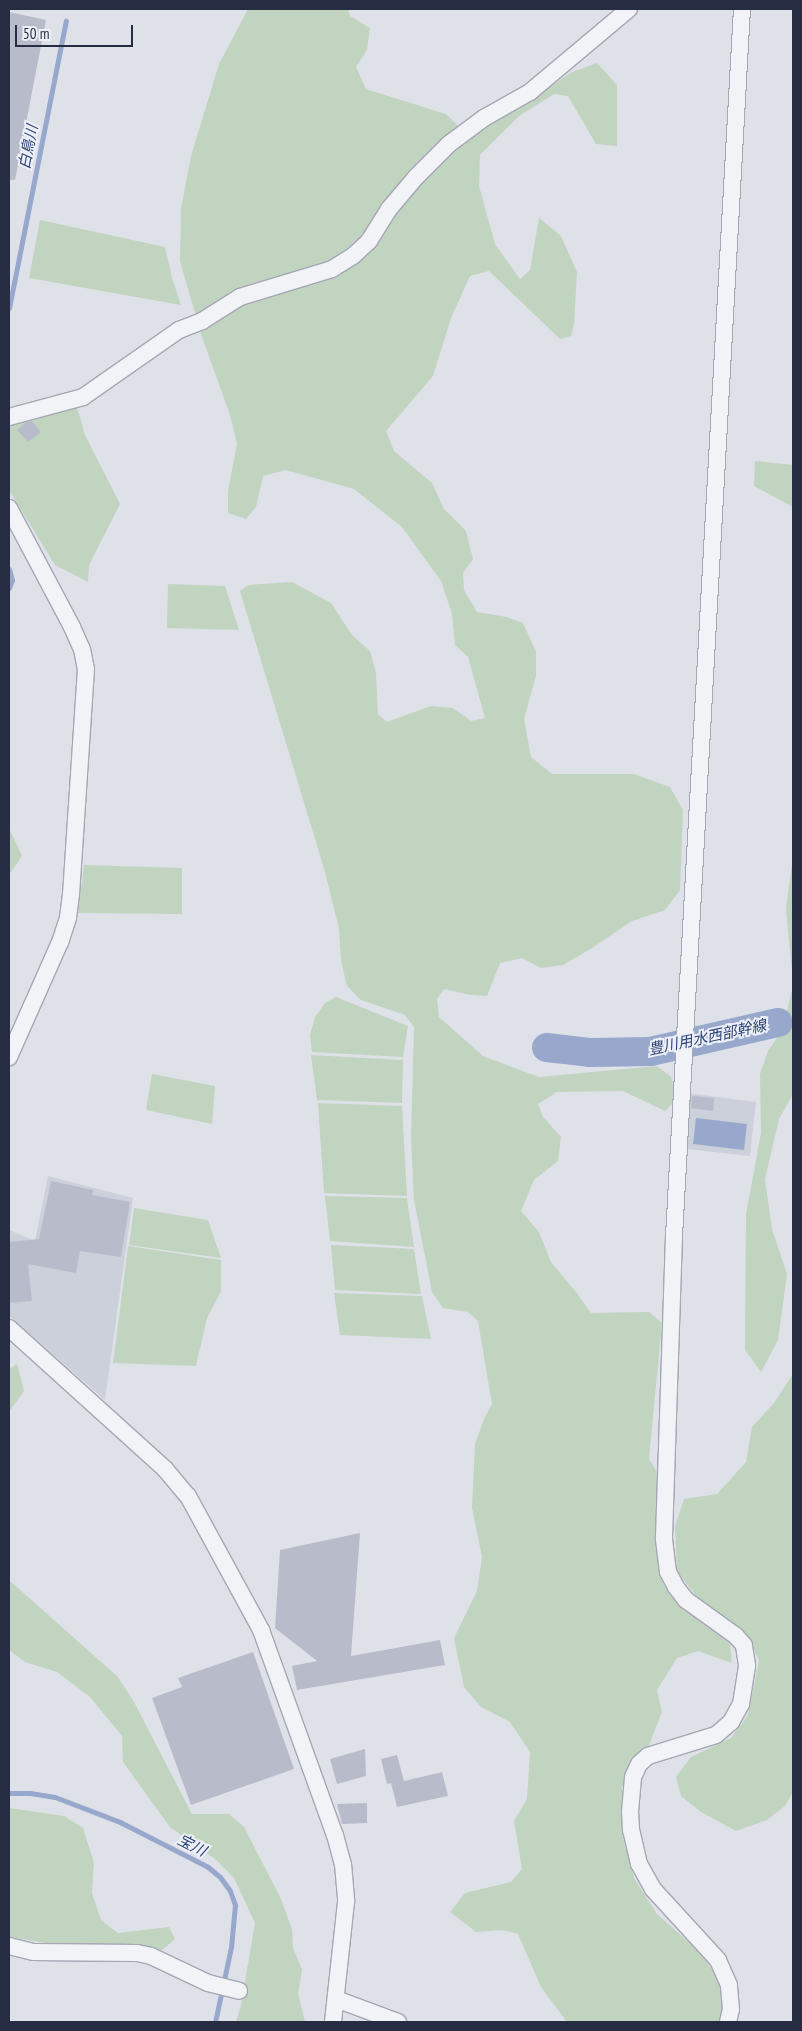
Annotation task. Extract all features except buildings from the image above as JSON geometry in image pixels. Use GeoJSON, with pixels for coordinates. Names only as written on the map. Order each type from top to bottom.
{"type":"FeatureCollection","features":[{"type":"Feature","properties":{"kind":"street"},"geometry":{"type":"LineString","coordinates":[[9,416],[83,397],[179,330],[202,321],[240,297],[332,269],[353,256],[369,241],[389,209],[416,177],[449,144],[484,118],[530,92],[630,9]]}},
{"type":"Feature","properties":{"kind":"street"},"geometry":{"type":"LineString","coordinates":[[728,2022],[731,2008],[729,1985],[718,1960],[653,1889],[639,1864],[631,1830],[630,1812],[633,1777],[639,1764],[648,1756],[716,1735],[731,1722],[741,1704],[747,1665],[744,1645],[736,1636],[686,1600],[676,1587],[668,1572],[664,1553],[671,1305],[742,9]]}},
{"type":"Feature","properties":{"kind":"street"},"geometry":{"type":"LineString","coordinates":[[9,508],[72,627],[82,649],[86,669],[84,720],[68,918],[60,942],[9,1057]]}},
{"type":"Feature","properties":{"kind":"street"},"geometry":{"type":"LineString","coordinates":[[9,1328],[165,1469],[188,1496],[261,1630],[335,1835],[343,1864],[346,1902],[333,2022]]}},
{"type":"Feature","properties":{"kind":"street"},"geometry":{"type":"LineString","coordinates":[[9,1946],[33,1952],[137,1953],[151,1956],[208,1983],[239,1991]]}},
{"type":"Feature","properties":{"kind":"street"},"geometry":{"type":"LineString","coordinates":[[336,1999],[398,2022]]}},
{"type":"Feature","properties":{"kind":"shaded area"},"geometry":{"type":"Polygon","coordinates":[[[688,1093],[756,1102],[750,1156],[687,1149],[688,1093]]]}},
{"type":"Feature","properties":{"kind":"shaded area"},"geometry":{"type":"Polygon","coordinates":[[[48,1176],[133,1198],[105,1400],[9,1316],[9,1230],[35,1241],[48,1176]]]}},
{"type":"Feature","properties":{"kind":"green space"},"geometry":{"type":"Polygon","coordinates":[[[248,9],[348,9],[350,16],[370,28],[367,50],[356,67],[366,89],[446,114],[458,126],[475,130],[514,111],[572,72],[597,63],[617,85],[617,146],[596,144],[568,96],[554,94],[519,116],[480,155],[479,186],[495,244],[520,279],[530,270],[539,218],[561,236],[577,272],[574,325],[571,336],[560,339],[489,271],[470,276],[451,318],[433,376],[386,431],[394,451],[432,483],[444,509],[466,531],[473,559],[463,573],[464,590],[477,612],[507,617],[523,623],[536,652],[536,676],[524,719],[531,757],[552,774],[634,774],[670,787],[683,810],[680,890],[665,910],[632,921],[563,965],[541,968],[522,958],[500,963],[487,996],[470,995],[444,989],[437,999],[439,1017],[483,1056],[539,1077],[657,1066],[671,1077],[677,1099],[665,1111],[623,1091],[557,1092],[538,1104],[543,1117],[561,1137],[558,1161],[534,1180],[521,1211],[539,1232],[551,1262],[591,1313],[649,1312],[662,1323],[649,1459],[659,1475],[659,1532],[662,1582],[679,1606],[717,1629],[730,1644],[732,1663],[698,1651],[677,1658],[657,1690],[662,1712],[649,1745],[634,1762],[622,1788],[623,1838],[634,1878],[657,1914],[700,1952],[719,1980],[723,2011],[719,2022],[567,2022],[541,1987],[518,1934],[502,1930],[476,1932],[450,1912],[465,1893],[511,1882],[522,1869],[514,1821],[527,1799],[530,1752],[510,1722],[481,1707],[464,1687],[454,1638],[477,1591],[482,1557],[472,1508],[475,1444],[492,1404],[478,1321],[468,1312],[443,1308],[432,1292],[414,1200],[411,1138],[414,1027],[405,1015],[361,1000],[347,986],[341,961],[339,929],[325,872],[240,591],[248,585],[292,582],[331,603],[352,635],[370,651],[376,673],[378,714],[387,722],[431,706],[453,708],[471,721],[485,718],[468,657],[455,645],[452,614],[441,581],[402,527],[354,489],[286,470],[263,476],[256,507],[246,519],[228,513],[228,491],[237,444],[230,415],[201,334],[180,261],[181,209],[191,156],[219,64],[248,9]]]}},
{"type":"Feature","properties":{"kind":"green space"},"geometry":{"type":"Polygon","coordinates":[[[40,220],[165,247],[181,305],[29,278],[40,220]]]}},
{"type":"Feature","properties":{"kind":"green space"},"geometry":{"type":"Polygon","coordinates":[[[77,407],[85,435],[120,504],[89,565],[88,582],[55,565],[9,490],[9,421],[77,407]]]}},
{"type":"Feature","properties":{"kind":"green space"},"geometry":{"type":"Polygon","coordinates":[[[755,461],[793,465],[793,507],[754,486],[755,461]]]}},
{"type":"Feature","properties":{"kind":"green space"},"geometry":{"type":"Polygon","coordinates":[[[168,584],[225,586],[239,630],[167,628],[168,584]]]}},
{"type":"Feature","properties":{"kind":"green space"},"geometry":{"type":"Polygon","coordinates":[[[9,828],[22,856],[9,875],[9,828]]]}},
{"type":"Feature","properties":{"kind":"green space"},"geometry":{"type":"Polygon","coordinates":[[[793,856],[793,982],[786,909],[793,856]]]}},
{"type":"Feature","properties":{"kind":"green space"},"geometry":{"type":"Polygon","coordinates":[[[84,865],[182,868],[182,914],[78,913],[84,865]]]}},
{"type":"Feature","properties":{"kind":"green space"},"geometry":{"type":"Polygon","coordinates":[[[793,986],[793,1094],[779,1119],[765,1179],[772,1229],[787,1274],[778,1340],[761,1372],[745,1350],[746,1214],[761,1133],[760,1074],[768,1051],[782,1031],[793,986]]]}},
{"type":"Feature","properties":{"kind":"green space"},"geometry":{"type":"Polygon","coordinates":[[[336,997],[408,1026],[403,1057],[312,1052],[310,1035],[315,1017],[325,1003],[336,997]]]}},
{"type":"Feature","properties":{"kind":"green space"},"geometry":{"type":"Polygon","coordinates":[[[311,1055],[403,1060],[402,1103],[317,1100],[311,1055]]]}},
{"type":"Feature","properties":{"kind":"green space"},"geometry":{"type":"Polygon","coordinates":[[[152,1074],[215,1086],[212,1124],[146,1110],[152,1074]]]}},
{"type":"Feature","properties":{"kind":"green space"},"geometry":{"type":"Polygon","coordinates":[[[318,1103],[402,1106],[407,1196],[324,1193],[318,1103]]]}},
{"type":"Feature","properties":{"kind":"green space"},"geometry":{"type":"Polygon","coordinates":[[[325,1196],[407,1198],[414,1247],[330,1241],[325,1196]]]}},
{"type":"Feature","properties":{"kind":"green space"},"geometry":{"type":"Polygon","coordinates":[[[134,1208],[208,1220],[221,1258],[129,1245],[134,1208]]]}},
{"type":"Feature","properties":{"kind":"green space"},"geometry":{"type":"Polygon","coordinates":[[[331,1245],[414,1249],[421,1294],[335,1290],[331,1245]]]}},
{"type":"Feature","properties":{"kind":"green space"},"geometry":{"type":"Polygon","coordinates":[[[128,1246],[221,1260],[221,1291],[207,1318],[196,1366],[113,1363],[128,1246]]]}},
{"type":"Feature","properties":{"kind":"green space"},"geometry":{"type":"Polygon","coordinates":[[[334,1293],[422,1296],[431,1339],[340,1335],[334,1293]]]}},
{"type":"Feature","properties":{"kind":"green space"},"geometry":{"type":"Polygon","coordinates":[[[17,1364],[24,1391],[9,1412],[9,1369],[17,1364]]]}},
{"type":"Feature","properties":{"kind":"green space"},"geometry":{"type":"Polygon","coordinates":[[[793,1374],[793,1792],[785,1806],[767,1820],[736,1831],[701,1812],[681,1796],[676,1777],[691,1757],[731,1738],[748,1715],[759,1660],[745,1634],[700,1601],[677,1571],[675,1526],[684,1499],[717,1494],[746,1462],[752,1427],[774,1403],[793,1374]]]}},
{"type":"Feature","properties":{"kind":"green space"},"geometry":{"type":"Polygon","coordinates":[[[9,1580],[118,1677],[134,1702],[192,1814],[229,1814],[244,1827],[280,1897],[292,1929],[293,1947],[302,1970],[298,1994],[305,2022],[236,2022],[241,2005],[255,1923],[234,1878],[215,1859],[170,1827],[123,1762],[122,1736],[90,1697],[57,1672],[25,1662],[9,1650],[9,1580]]]}},
{"type":"Feature","properties":{"kind":"green space"},"geometry":{"type":"Polygon","coordinates":[[[9,1808],[64,1816],[83,1828],[94,1863],[92,1893],[101,1920],[118,1933],[169,1927],[175,1939],[162,1950],[116,1944],[64,1946],[9,1937],[9,1808]]]}},
{"type":"Feature","properties":{"kind":"water"},"geometry":{"type":"Polygon","coordinates":[[[696,1118],[747,1124],[744,1150],[693,1144],[696,1118]]]}},
{"type":"Feature","properties":{"kind":"waterway","name":"白鳥川"},"geometry":{"type":"LineString","coordinates":[[9,308],[66,21]]}},
{"type":"Feature","properties":{"kind":"waterway","name":"白鳥川"},"geometry":{"type":"LineString","coordinates":[[9,569],[12,580],[9,588]]}},
{"type":"Feature","properties":{"kind":"waterway","name":"豊川用水西部幹線"},"geometry":{"type":"LineString","coordinates":[[546,1047],[589,1052],[650,1051],[778,1022]]}},
{"type":"Feature","properties":{"kind":"waterway","name":"宝川"},"geometry":{"type":"LineString","coordinates":[[9,1793],[30,1793],[55,1797],[120,1822],[208,1867],[220,1877],[230,1891],[235,1905],[231,1947],[215,2022]]}}]}
